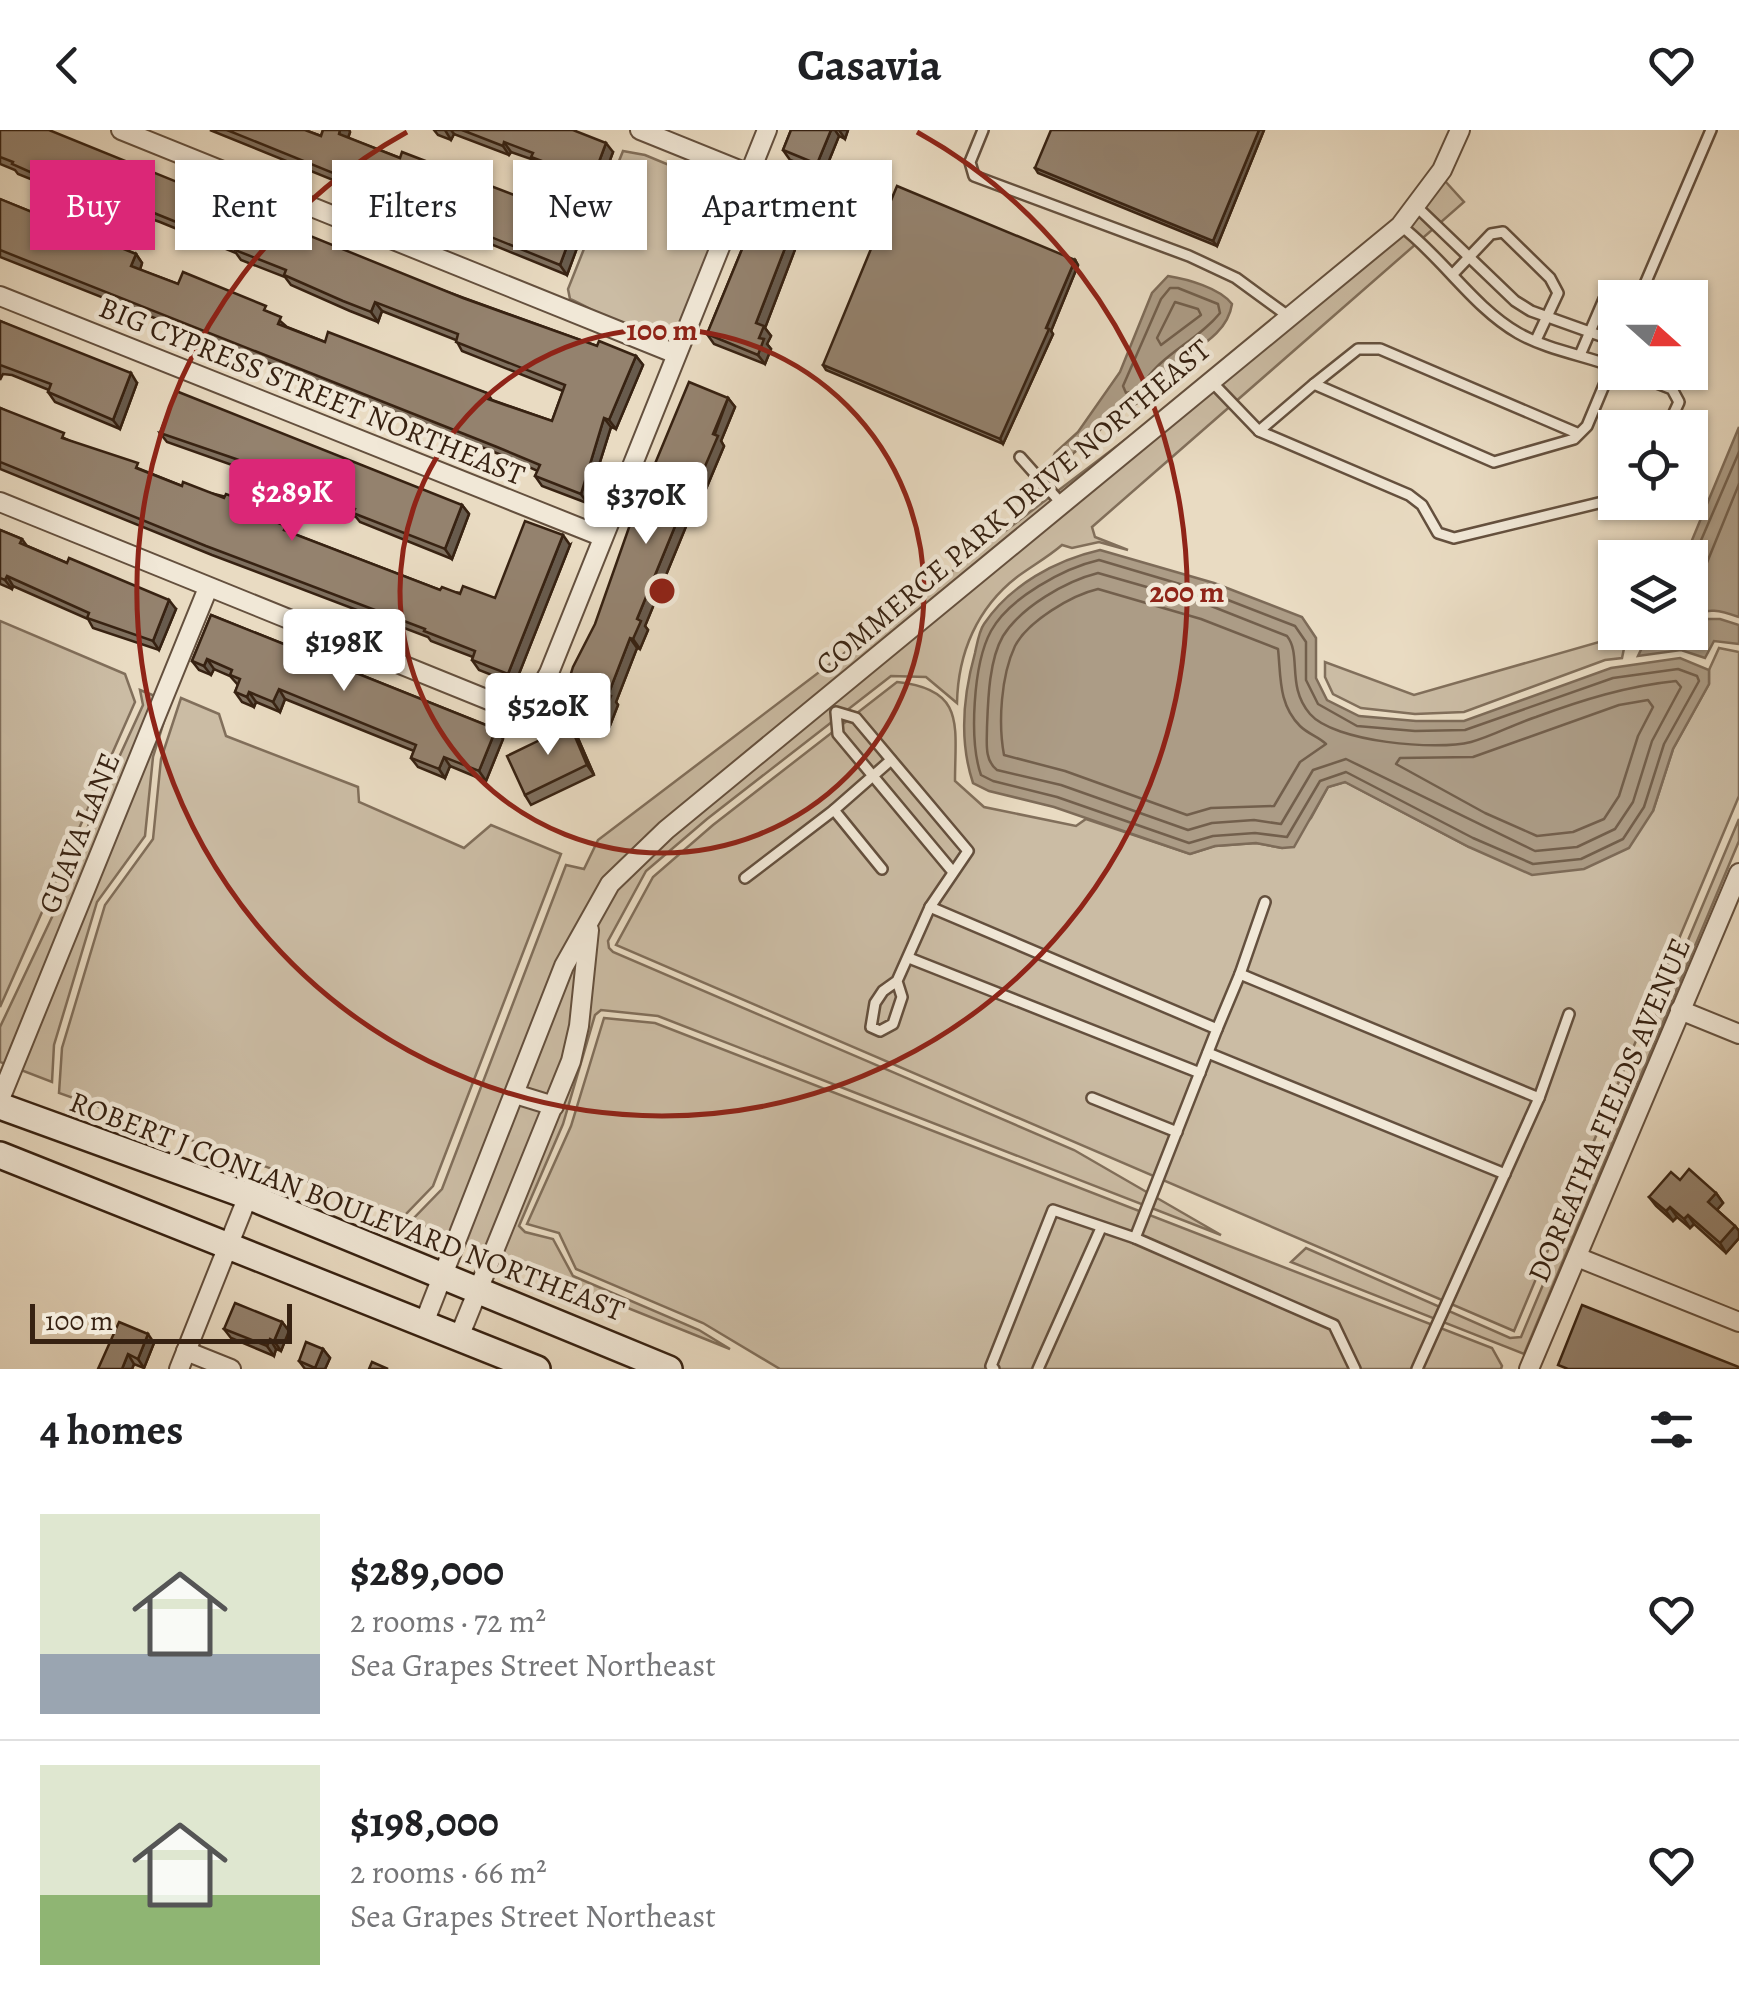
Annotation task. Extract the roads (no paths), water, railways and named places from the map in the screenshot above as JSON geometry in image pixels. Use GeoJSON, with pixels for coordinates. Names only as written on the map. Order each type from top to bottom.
{"type":"FeatureCollection","features":[{"type":"Feature","properties":{"kind":"main road","name":"ROBERT J CONLAN BOULEVARD NORTHEAST"},"geometry":{"type":"LineString","coordinates":[[0,1102],[444,1274],[668,1369]]}},
{"type":"Feature","properties":{"kind":"main road"},"geometry":{"type":"LineString","coordinates":[[0,1155],[537,1369]]}},
{"type":"Feature","properties":{"kind":"street"},"geometry":{"type":"LineString","coordinates":[[121,130],[676,354]]}},
{"type":"Feature","properties":{"kind":"street"},"geometry":{"type":"LineString","coordinates":[[640,130],[715,160]]}},
{"type":"Feature","properties":{"kind":"street"},"geometry":{"type":"LineString","coordinates":[[755,160],[767,130]]}},
{"type":"Feature","properties":{"kind":"street","name":"COMMERCE PARK DRIVE NORTHEAST"},"geometry":{"type":"LineString","coordinates":[[424,1323],[564,966],[610,884],[652,844],[830,706],[1061,504],[1400,226],[1442,170],[1460,130]]}},
{"type":"Feature","properties":{"kind":"street"},"geometry":{"type":"LineString","coordinates":[[0,502],[492,701],[516,706],[540,690],[719,250]]}},
{"type":"Feature","properties":{"kind":"street","name":"BIG CYPRESS STREET NORTHEAST"},"geometry":{"type":"LineString","coordinates":[[0,296],[603,537]]}},
{"type":"Feature","properties":{"kind":"street","name":"GUAVA LANE"},"geometry":{"type":"LineString","coordinates":[[0,1102],[208,588]]}},
{"type":"Feature","properties":{"kind":"street","name":"DOREATHA FIELDS AVENUE"},"geometry":{"type":"LineString","coordinates":[[1529,1369],[1739,873]]}},
{"type":"Feature","properties":{"kind":"street","name":"COMMERCE PARK DRIVE NORTHEAST"},"geometry":{"type":"LineString","coordinates":[[459,1337],[571,1061],[591,920]]}},
{"type":"Feature","properties":{"kind":"street"},"geometry":{"type":"LineString","coordinates":[[1680,1010],[1739,1034]]}},
{"type":"Feature","properties":{"kind":"street"},"geometry":{"type":"LineString","coordinates":[[515,1094],[554,1106]]}},
{"type":"Feature","properties":{"kind":"street"},"geometry":{"type":"LineString","coordinates":[[179,1369],[248,1196]]}},
{"type":"Feature","properties":{"kind":"street"},"geometry":{"type":"LineString","coordinates":[[1576,1258],[1739,1322]]}},
{"type":"Feature","properties":{"kind":"street"},"geometry":{"type":"LineString","coordinates":[[186,1351],[231,1369]]}},
{"type":"Feature","properties":{"kind":"lane"},"geometry":{"type":"LineString","coordinates":[[983,130],[970,162],[974,176],[1189,256],[1236,278],[1288,316]]}},
{"type":"Feature","properties":{"kind":"lane"},"geometry":{"type":"LineString","coordinates":[[1646,280],[1710,130]]}},
{"type":"Feature","properties":{"kind":"lane"},"geometry":{"type":"LineString","coordinates":[[1417,207],[1515,301],[1598,335]]}},
{"type":"Feature","properties":{"kind":"lane"},"geometry":{"type":"LineString","coordinates":[[1400,226],[1517,332],[1562,352],[1598,359]]}},
{"type":"Feature","properties":{"kind":"lane"},"geometry":{"type":"LineString","coordinates":[[1453,274],[1491,234],[1502,232],[1550,278],[1558,293],[1536,340]]}},
{"type":"Feature","properties":{"kind":"lane"},"geometry":{"type":"LineString","coordinates":[[1580,354],[1598,312]]}},
{"type":"Feature","properties":{"kind":"lane"},"geometry":{"type":"LineString","coordinates":[[1259,431],[1358,349],[1380,349],[1578,434]]}},
{"type":"Feature","properties":{"kind":"lane"},"geometry":{"type":"LineString","coordinates":[[1210,380],[1259,431],[1409,495],[1422,505],[1438,532],[1454,538],[1598,503]]}},
{"type":"Feature","properties":{"kind":"lane"},"geometry":{"type":"LineString","coordinates":[[1314,384],[1494,462],[1574,439],[1587,426],[1603,390]]}},
{"type":"Feature","properties":{"kind":"lane"},"geometry":{"type":"LineString","coordinates":[[1020,456],[1061,504]]}},
{"type":"Feature","properties":{"kind":"lane"},"geometry":{"type":"LineString","coordinates":[[830,706],[856,718],[968,851],[930,907],[897,982],[883,991],[875,1003],[871,1027],[880,1031],[893,1024],[902,997],[897,982]]}},
{"type":"Feature","properties":{"kind":"lane"},"geometry":{"type":"LineString","coordinates":[[830,706],[838,734],[954,872]]}},
{"type":"Feature","properties":{"kind":"lane"},"geometry":{"type":"LineString","coordinates":[[745,878],[834,810],[890,760]]}},
{"type":"Feature","properties":{"kind":"lane"},"geometry":{"type":"LineString","coordinates":[[897,802],[913,788]]}},
{"type":"Feature","properties":{"kind":"lane"},"geometry":{"type":"LineString","coordinates":[[834,810],[882,870]]}},
{"type":"Feature","properties":{"kind":"lane"},"geometry":{"type":"LineString","coordinates":[[932,846],[949,832]]}},
{"type":"Feature","properties":{"kind":"lane"},"geometry":{"type":"LineString","coordinates":[[1136,1238],[1265,902]]}},
{"type":"Feature","properties":{"kind":"lane"},"geometry":{"type":"LineString","coordinates":[[930,907],[1217,1029]]}},
{"type":"Feature","properties":{"kind":"lane"},"geometry":{"type":"LineString","coordinates":[[909,958],[1200,1073]]}},
{"type":"Feature","properties":{"kind":"lane"},"geometry":{"type":"LineString","coordinates":[[1240,974],[1539,1098]]}},
{"type":"Feature","properties":{"kind":"lane"},"geometry":{"type":"LineString","coordinates":[[1416,1369],[1539,1098],[1568,1014]]}},
{"type":"Feature","properties":{"kind":"lane"},"geometry":{"type":"LineString","coordinates":[[1208,1053],[1504,1174]]}},
{"type":"Feature","properties":{"kind":"lane"},"geometry":{"type":"LineString","coordinates":[[1092,1098],[1177,1132]]}},
{"type":"Feature","properties":{"kind":"lane"},"geometry":{"type":"LineString","coordinates":[[994,1369],[991,1366],[1052,1210],[1136,1238],[1334,1325],[1355,1369]]}},
{"type":"Feature","properties":{"kind":"lane"},"geometry":{"type":"LineString","coordinates":[[1038,1369],[1102,1228]]}},
{"type":"Feature","properties":{"kind":"water"},"geometry":{"type":"Polygon","coordinates":[[[1168,276],[1220,293],[1232,304],[1228,318],[1209,340],[1160,378],[1151,389],[1153,395],[1119,413],[1067,459],[1057,463],[1052,460],[1078,432],[1120,372],[1152,293],[1168,276]]]}},
{"type":"Feature","properties":{"kind":"water"},"geometry":{"type":"Polygon","coordinates":[[[1739,427],[1739,617],[1708,611],[1708,540],[1692,540],[1700,520],[1708,520],[1708,502],[1739,427]]]}},
{"type":"Feature","properties":{"kind":"water"},"geometry":{"type":"Polygon","coordinates":[[[1100,550],[1214,583],[1302,617],[1316,638],[1316,678],[1327,700],[1359,716],[1464,721],[1611,668],[1680,658],[1709,670],[1709,684],[1673,749],[1653,811],[1629,848],[1584,869],[1532,875],[1345,782],[1328,787],[1294,847],[1256,843],[1215,846],[1190,854],[973,783],[964,718],[982,627],[1007,597],[1035,576],[1100,550]]]}},
{"type":"Feature","properties":{"kind":"water"},"geometry":{"type":"Polygon","coordinates":[[[1708,619],[1739,625],[1739,644],[1714,641],[1705,658],[1681,650],[1708,650],[1708,619]]]}},
{"type":"Feature","properties":{"kind":"water"},"geometry":{"type":"Polygon","coordinates":[[[1641,650],[1681,650],[1638,656],[1641,650]]]}}]}
